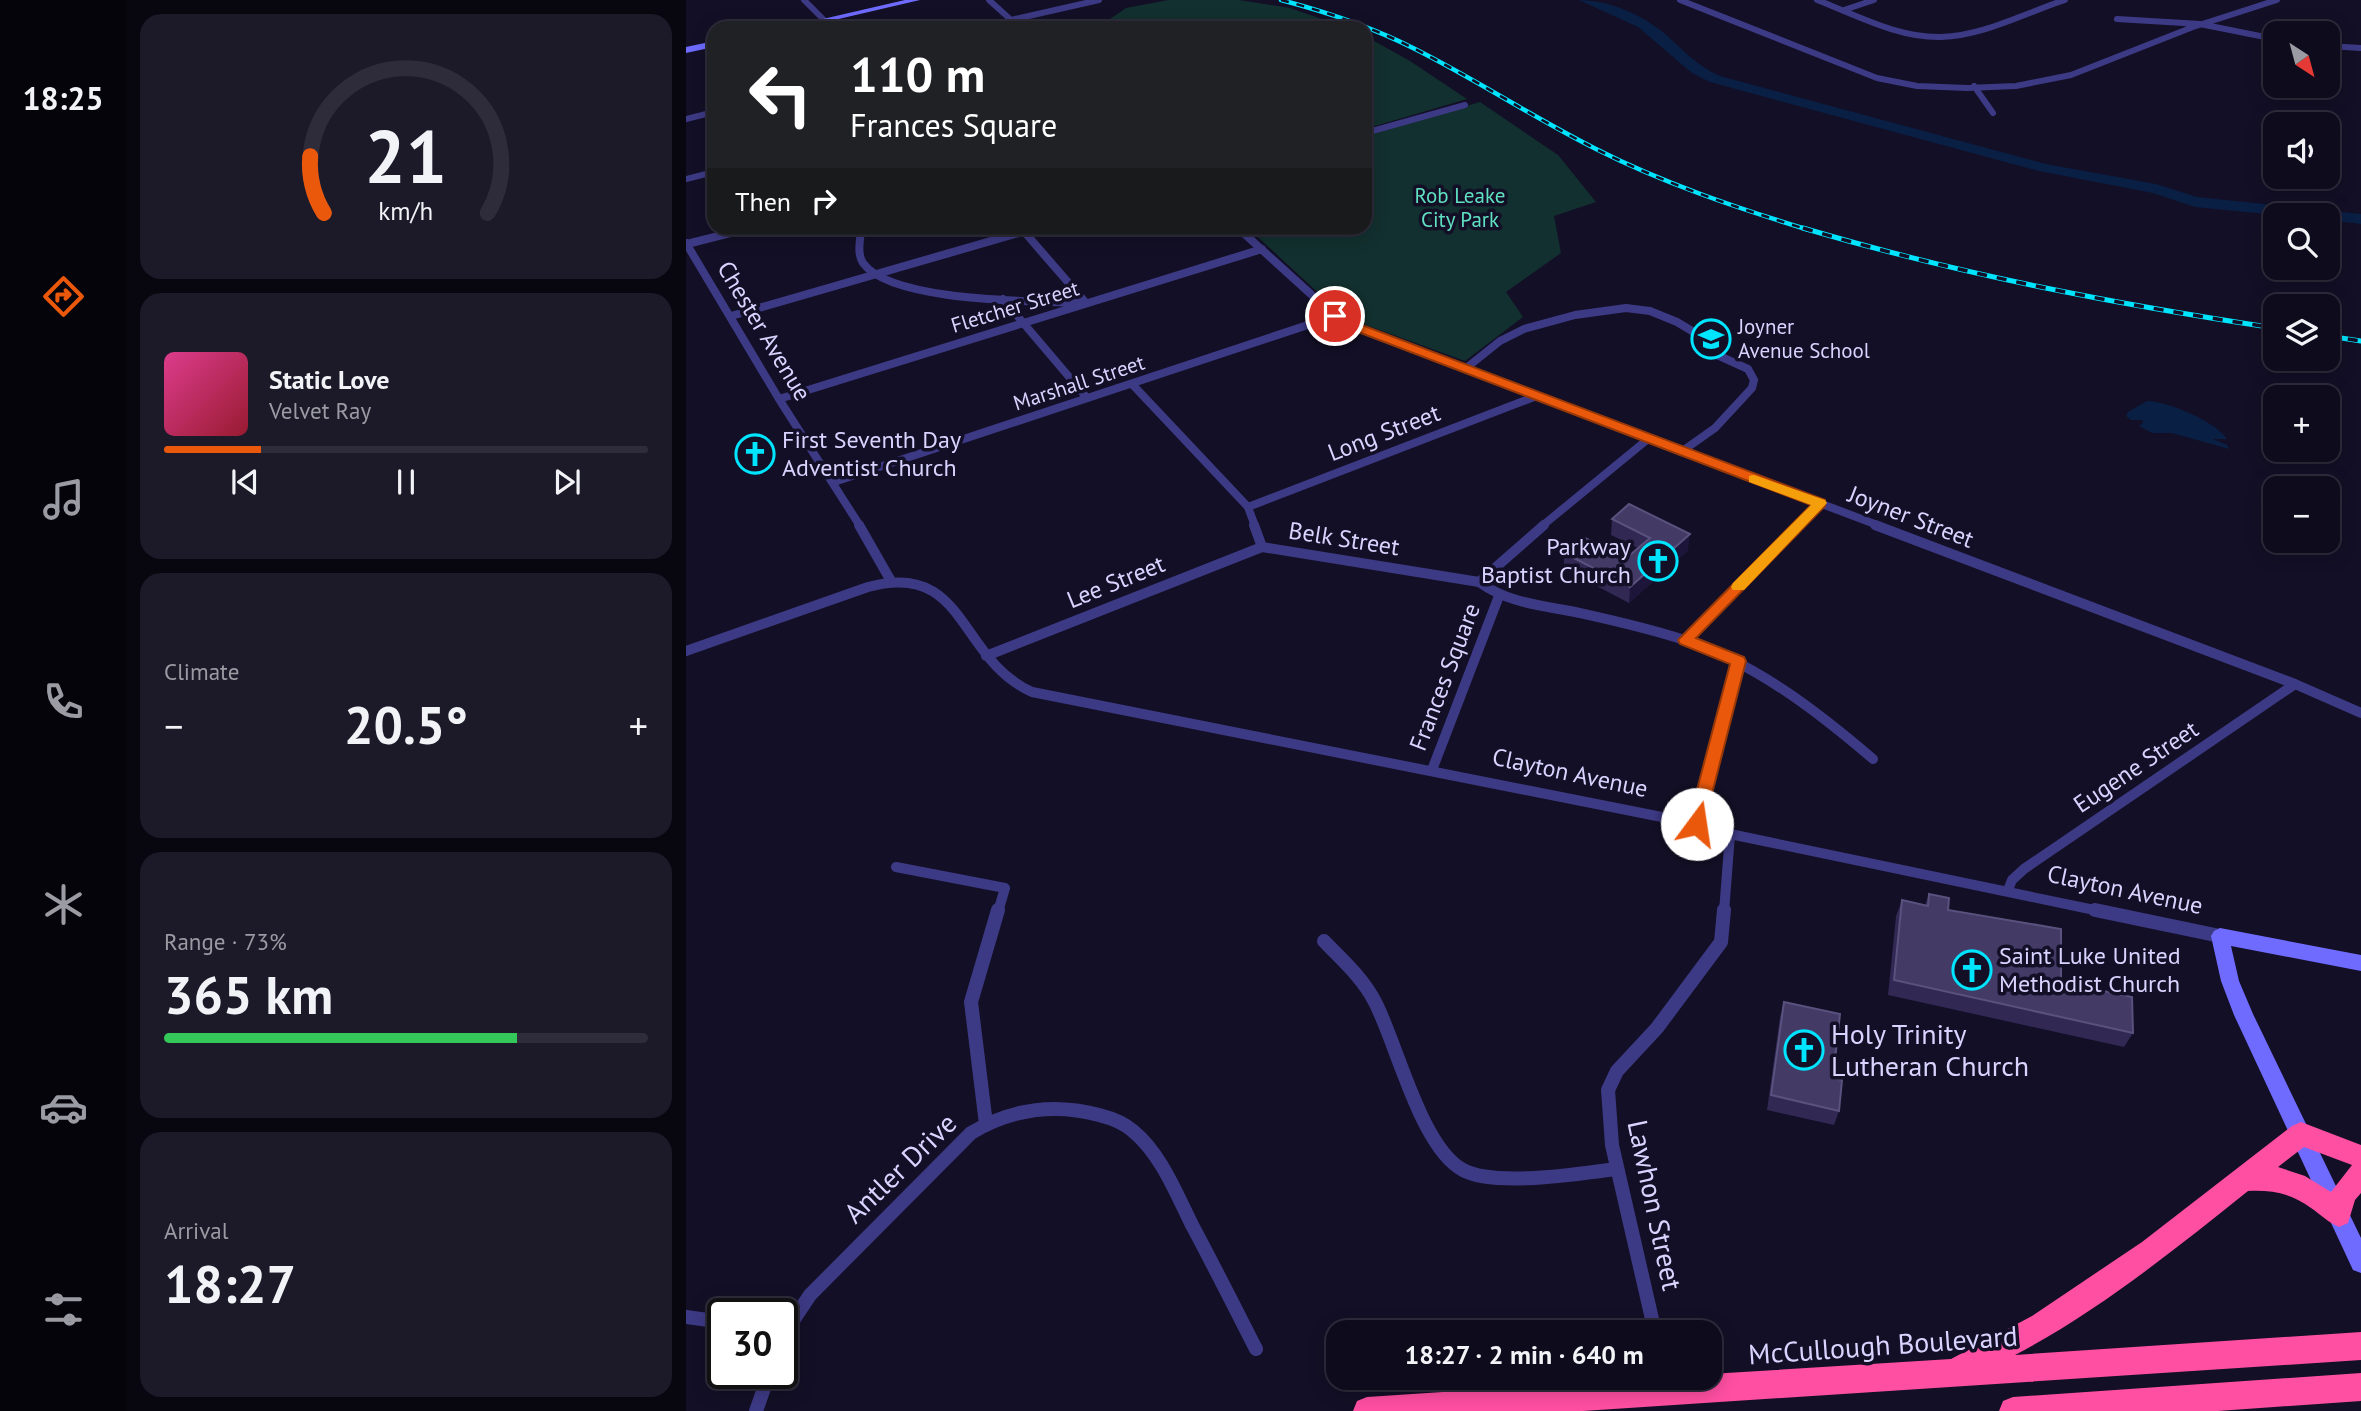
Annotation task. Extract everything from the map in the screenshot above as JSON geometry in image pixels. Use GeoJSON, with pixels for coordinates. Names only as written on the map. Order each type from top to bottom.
{"type":"FeatureCollection","features":[{"type":"Feature","properties":{"kind":"highway"},"geometry":{"type":"LineString","coordinates":[[1955,1371],[2042,1326],[2151,1251],[2301,1134],[2361,1157]]}},
{"type":"Feature","properties":{"kind":"highway"},"geometry":{"type":"LineString","coordinates":[[2245,1179],[2284,1179],[2312,1191],[2339,1214],[2343,1194],[2361,1174]]}},
{"type":"Feature","properties":{"kind":"highway","name":"McCullough Boulevard"},"geometry":{"type":"LineString","coordinates":[[1367,1411],[2361,1346]]}},
{"type":"Feature","properties":{"kind":"highway"},"geometry":{"type":"LineString","coordinates":[[2013,1411],[2361,1387]]}},
{"type":"Feature","properties":{"kind":"street"},"geometry":{"type":"LineString","coordinates":[[804,0],[824,20]]}},
{"type":"Feature","properties":{"kind":"street"},"geometry":{"type":"LineString","coordinates":[[820,21],[916,0]]}},
{"type":"Feature","properties":{"kind":"street"},"geometry":{"type":"LineString","coordinates":[[989,0],[1011,20],[1099,0]]}},
{"type":"Feature","properties":{"kind":"street"},"geometry":{"type":"LineString","coordinates":[[1680,0],[1885,80],[1923,86],[2027,84],[2060,79],[2200,24],[2277,0]]}},
{"type":"Feature","properties":{"kind":"street"},"geometry":{"type":"LineString","coordinates":[[1817,0],[1912,34],[1941,37],[1962,34],[2065,0]]}},
{"type":"Feature","properties":{"kind":"street"},"geometry":{"type":"LineString","coordinates":[[1844,10],[1874,0]]}},
{"type":"Feature","properties":{"kind":"street"},"geometry":{"type":"LineString","coordinates":[[2117,19],[2200,24],[2263,37]]}},
{"type":"Feature","properties":{"kind":"street"},"geometry":{"type":"LineString","coordinates":[[686,50],[707,46]]}},
{"type":"Feature","properties":{"kind":"street"},"geometry":{"type":"LineString","coordinates":[[2340,47],[2361,48]]}},
{"type":"Feature","properties":{"kind":"street"},"geometry":{"type":"LineString","coordinates":[[1975,86],[1993,113]]}},
{"type":"Feature","properties":{"kind":"street"},"geometry":{"type":"LineString","coordinates":[[1372,131],[1465,105]]}},
{"type":"Feature","properties":{"kind":"street"},"geometry":{"type":"LineString","coordinates":[[686,119],[707,114]]}},
{"type":"Feature","properties":{"kind":"street"},"geometry":{"type":"LineString","coordinates":[[686,178],[707,174]]}},
{"type":"Feature","properties":{"kind":"street"},"geometry":{"type":"LineString","coordinates":[[686,244],[722,235]]}},
{"type":"Feature","properties":{"kind":"street"},"geometry":{"type":"LineString","coordinates":[[861,235],[859,248],[862,262],[874,275],[898,285],[930,292],[1003,299],[1086,303]]}},
{"type":"Feature","properties":{"kind":"street"},"geometry":{"type":"LineString","coordinates":[[732,316],[1004,235]]}},
{"type":"Feature","properties":{"kind":"street"},"geometry":{"type":"LineString","coordinates":[[1028,235],[1086,303]]}},
{"type":"Feature","properties":{"kind":"street","name":"Joyner Street"},"geometry":{"type":"LineString","coordinates":[[1246,235],[1335,316],[1357,328],[2295,684],[2361,713]]}},
{"type":"Feature","properties":{"kind":"street","name":"Chester Avenue"},"geometry":{"type":"LineString","coordinates":[[686,244],[732,316],[779,398],[834,482],[891,581]]}},
{"type":"Feature","properties":{"kind":"street","name":"Fletcher Street"},"geometry":{"type":"LineString","coordinates":[[779,398],[1262,249]]}},
{"type":"Feature","properties":{"kind":"street"},"geometry":{"type":"LineString","coordinates":[[1003,299],[1087,398]]}},
{"type":"Feature","properties":{"kind":"street"},"geometry":{"type":"LineString","coordinates":[[1465,369],[1511,334],[1570,317],[1643,308],[1698,334],[1714,354],[1746,367],[1753,373],[1755,380],[1752,388],[1715,428],[1681,452]]}},
{"type":"Feature","properties":{"kind":"street","name":"Marshall Street"},"geometry":{"type":"LineString","coordinates":[[834,482],[1335,316]]}},
{"type":"Feature","properties":{"kind":"street","name":"Belk Street"},"geometry":{"type":"LineString","coordinates":[[1132,384],[1248,507],[1262,547],[1479,582],[1499,596]]}},
{"type":"Feature","properties":{"kind":"street","name":"Long Street"},"geometry":{"type":"LineString","coordinates":[[1248,507],[1534,397]]}},
{"type":"Feature","properties":{"kind":"street"},"geometry":{"type":"LineString","coordinates":[[1479,582],[1494,566],[1648,439]]}},
{"type":"Feature","properties":{"kind":"street"},"geometry":{"type":"LineString","coordinates":[[1685,640],[1820,503]]}},
{"type":"Feature","properties":{"kind":"street","name":"Lee Street"},"geometry":{"type":"LineString","coordinates":[[986,656],[1262,547]]}},
{"type":"Feature","properties":{"kind":"street"},"geometry":{"type":"LineString","coordinates":[[686,651],[848,593],[891,581],[912,583],[936,590],[955,611],[986,656]]}},
{"type":"Feature","properties":{"kind":"street","name":"Frances Square"},"geometry":{"type":"LineString","coordinates":[[1432,770],[1499,596],[1615,621],[1685,640],[1738,661],[1828,720],[1873,759]]}},
{"type":"Feature","properties":{"kind":"street","name":"Clayton Avenue"},"geometry":{"type":"LineString","coordinates":[[986,656],[1009,682],[1032,692],[1697,824],[1730,834],[2361,964]]}},
{"type":"Feature","properties":{"kind":"street"},"geometry":{"type":"LineString","coordinates":[[1697,824],[1738,661]]}},
{"type":"Feature","properties":{"kind":"street","name":"Eugene Street"},"geometry":{"type":"LineString","coordinates":[[2008,890],[2012,880],[2024,869],[2295,684]]}},
{"type":"Feature","properties":{"kind":"street","name":"Lawhon Street"},"geometry":{"type":"LineString","coordinates":[[1652,1320],[1616,1169],[1607,1101],[1608,1090],[1617,1071],[1657,1028],[1721,942],[1730,834]]}},
{"type":"Feature","properties":{"kind":"street"},"geometry":{"type":"LineString","coordinates":[[896,867],[1005,888],[971,1002],[986,1124]]}},
{"type":"Feature","properties":{"kind":"street"},"geometry":{"type":"LineString","coordinates":[[2220,936],[2230,981],[2361,1262]]}},
{"type":"Feature","properties":{"kind":"street"},"geometry":{"type":"LineString","coordinates":[[1324,940],[1361,981],[1374,1000],[1431,1133],[1452,1164],[1470,1173],[1494,1175],[1616,1169]]}},
{"type":"Feature","properties":{"kind":"street","name":"Antler Drive"},"geometry":{"type":"LineString","coordinates":[[798,1311],[810,1295],[955,1145],[986,1124],[1011,1115],[1054,1107],[1091,1112],[1130,1128],[1143,1140],[1166,1174],[1256,1349]]}},
{"type":"Feature","properties":{"kind":"street"},"geometry":{"type":"LineString","coordinates":[[686,1317],[707,1320]]}},
{"type":"Feature","properties":{"kind":"street"},"geometry":{"type":"LineString","coordinates":[[756,1411],[764,1389]]}},
{"type":"Feature","properties":{"kind":"green space"},"geometry":{"type":"Polygon","coordinates":[[[1168,0],[1239,0],[1290,8],[1328,21],[1110,19],[1126,8],[1168,0]]]}},
{"type":"Feature","properties":{"kind":"green space"},"geometry":{"type":"Polygon","coordinates":[[[1372,40],[1410,61],[1467,99],[1372,127],[1372,40]]]}},
{"type":"Feature","properties":{"kind":"green space","name":"Rob Leake City Park"},"geometry":{"type":"Polygon","coordinates":[[[1480,102],[1558,155],[1596,202],[1554,216],[1561,253],[1506,292],[1523,317],[1465,361],[1366,325],[1339,312],[1256,235],[1372,235],[1372,134],[1480,102]]]}},
{"type":"Feature","properties":{"kind":"water"},"geometry":{"type":"Polygon","coordinates":[[[2147,401],[2167,405],[2203,420],[2222,432],[2227,439],[2213,439],[2227,445],[2229,449],[2172,433],[2152,433],[2139,426],[2143,423],[2142,420],[2131,420],[2126,416],[2147,401]]]}},
{"type":"Feature","properties":{"kind":"building"},"geometry":{"type":"Polygon","coordinates":[[[1629,504],[1690,534],[1630,587],[1564,553],[1583,537],[1623,557],[1628,553],[1630,555],[1650,538],[1612,519],[1629,504]]]}},
{"type":"Feature","properties":{"kind":"building","name":"Saint Luke United Methodist Church"},"geometry":{"type":"Polygon","coordinates":[[[1929,894],[1949,898],[1948,910],[2061,929],[2061,982],[2132,997],[2133,1033],[1894,980],[1902,900],[1928,906],[1929,894]]]}},
{"type":"Feature","properties":{"kind":"building","name":"Holy Trinity Lutheran Church"},"geometry":{"type":"Polygon","coordinates":[[[1784,1002],[1840,1014],[1833,1078],[1842,1080],[1839,1111],[1771,1095],[1784,1002]]]}},
{"type":"Feature","properties":{"kind":"waterway"},"geometry":{"type":"LineString","coordinates":[[1585,0],[1643,24],[1697,70],[1715,79],[2045,168],[2156,189],[2195,202],[2361,219]]}},
{"type":"Feature","properties":{"kind":"railway"},"geometry":{"type":"LineString","coordinates":[[1281,0],[1349,21]]}},
{"type":"Feature","properties":{"kind":"railway"},"geometry":{"type":"LineString","coordinates":[[1372,30],[1438,61],[1573,137],[1647,173],[1728,204],[1809,230]]}},
{"type":"Feature","properties":{"kind":"railway"},"geometry":{"type":"LineString","coordinates":[[1803,228],[1978,274],[2156,309],[2263,326]]}},
{"type":"Feature","properties":{"kind":"railway"},"geometry":{"type":"LineString","coordinates":[[2340,338],[2361,341]]}},
{"type":"Feature","properties":{"kind":"slow traffic"},"geometry":{"type":"LineString","coordinates":[[1739,587],[1820,503],[1754,479]]}},
{"type":"Feature","properties":{"kind":"place","name":"Joyner Avenue School"},"geometry":{"type":"Point","coordinates":[1711,339]}},
{"type":"Feature","properties":{"kind":"place","name":"First Seventh Day Adventist Church"},"geometry":{"type":"Point","coordinates":[755,454]}},
{"type":"Feature","properties":{"kind":"place","name":"Parkway Baptist Church"},"geometry":{"type":"Point","coordinates":[1658,561]}},
{"type":"Feature","properties":{"kind":"place","name":"Saint Luke United Methodist Church"},"geometry":{"type":"Point","coordinates":[1972,970]}},
{"type":"Feature","properties":{"kind":"place","name":"Holy Trinity Lutheran Church"},"geometry":{"type":"Point","coordinates":[1804,1050]}},
{"type":"Feature","properties":{"kind":"route"},"geometry":{"type":"LineString","coordinates":[[1335,316],[1357,328],[1534,397],[1820,503],[1685,640],[1738,661],[1697,824]]}}]}
